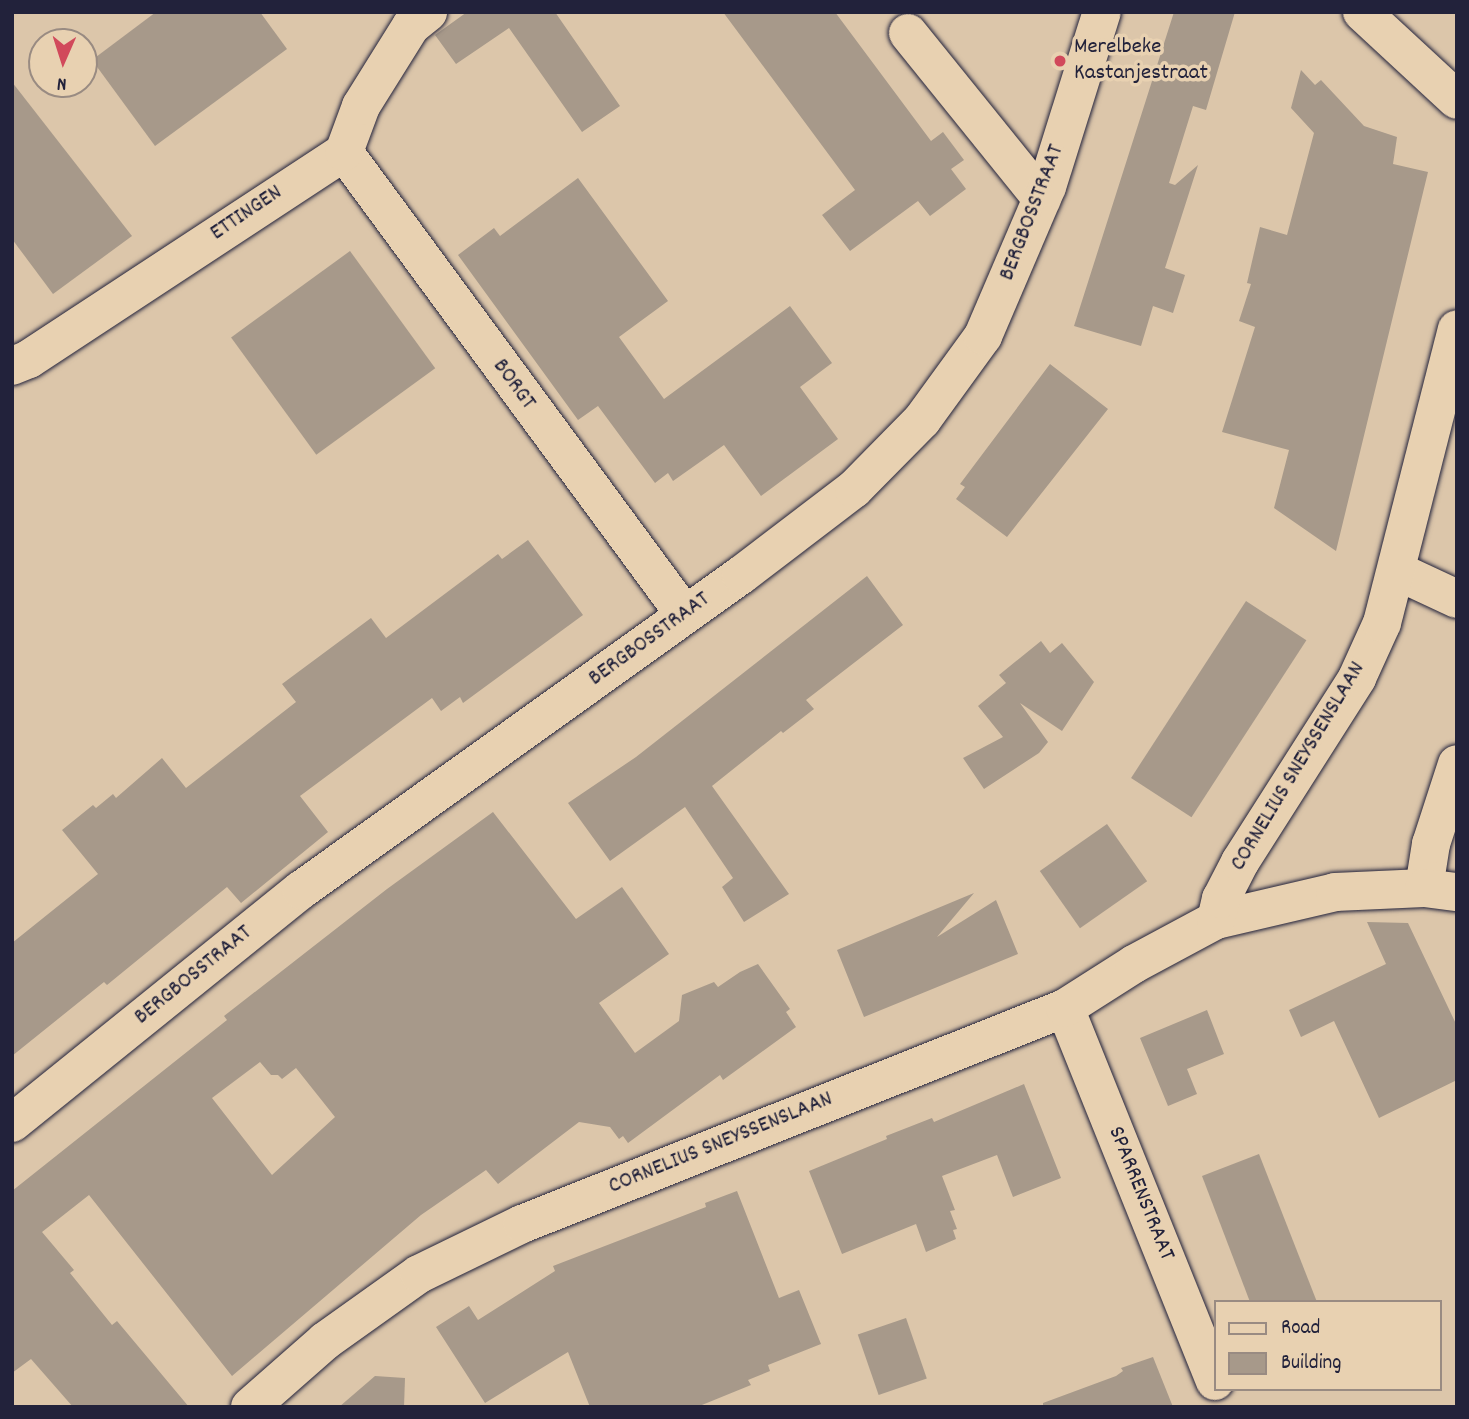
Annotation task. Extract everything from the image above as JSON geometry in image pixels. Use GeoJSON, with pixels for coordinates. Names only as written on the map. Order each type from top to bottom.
{"type":"FeatureCollection","features":[{"type":"Feature","properties":{"kind":"street"},"geometry":{"type":"LineString","coordinates":[[344,152],[361,106],[387,62],[411,26],[428,12]]}},
{"type":"Feature","properties":{"kind":"street","name":"BERGBOSSTRAAT"},"geometry":{"type":"LineString","coordinates":[[12,1123],[301,890],[685,615],[854,489],[922,419],[983,336],[1042,199],[1102,12]]}},
{"type":"Feature","properties":{"kind":"street"},"geometry":{"type":"LineString","coordinates":[[1362,12],[1457,100]]}},
{"type":"Feature","properties":{"kind":"street"},"geometry":{"type":"LineString","coordinates":[[908,33],[1042,199]]}},
{"type":"Feature","properties":{"kind":"street","name":"ETTINGEN"},"geometry":{"type":"LineString","coordinates":[[13,364],[29,359],[344,152]]}},
{"type":"Feature","properties":{"kind":"street","name":"BORGT"},"geometry":{"type":"LineString","coordinates":[[344,152],[685,615]]}},
{"type":"Feature","properties":{"kind":"street","name":"CORNELIUS SNEYSSENSLAAN"},"geometry":{"type":"LineString","coordinates":[[1216,920],[1221,899],[1240,862],[1357,678],[1382,623],[1457,329]]}},
{"type":"Feature","properties":{"kind":"street"},"geometry":{"type":"LineString","coordinates":[[1397,571],[1457,599]]}},
{"type":"Feature","properties":{"kind":"street","name":"CORNELIUS SNEYSSENSLAAN"},"geometry":{"type":"LineString","coordinates":[[250,1407],[325,1341],[419,1274],[522,1224],[1065,1007],[1134,964],[1216,920],[1335,892],[1440,890],[1431,844],[1457,764]]}},
{"type":"Feature","properties":{"kind":"street","name":"SPARRENSTRAAT"},"geometry":{"type":"LineString","coordinates":[[1065,1007],[1214,1379]]}},
{"type":"Feature","properties":{"kind":"building"},"geometry":{"type":"Polygon","coordinates":[[[156,12],[260,12],[287,49],[155,146],[98,68],[98,56],[156,12]]]}},
{"type":"Feature","properties":{"kind":"building"},"geometry":{"type":"Polygon","coordinates":[[[467,12],[555,12],[620,106],[582,132],[509,28],[456,64],[435,35],[467,12]]]}},
{"type":"Feature","properties":{"kind":"building"},"geometry":{"type":"Polygon","coordinates":[[[723,12],[835,12],[931,141],[943,132],[964,160],[951,169],[966,189],[930,216],[918,201],[850,251],[822,215],[855,190],[723,12]]]}},
{"type":"Feature","properties":{"kind":"building"},"geometry":{"type":"Polygon","coordinates":[[[1174,12],[1235,12],[1206,110],[1193,106],[1169,183],[1175,185],[1198,165],[1165,268],[1185,275],[1173,313],[1153,306],[1141,346],[1074,326],[1174,12]]]}},
{"type":"Feature","properties":{"kind":"building"},"geometry":{"type":"Polygon","coordinates":[[[1301,70],[1315,85],[1321,80],[1364,126],[1397,137],[1393,164],[1428,172],[1336,551],[1274,508],[1289,450],[1222,432],[1255,327],[1239,321],[1251,284],[1247,283],[1260,227],[1287,235],[1314,133],[1291,108],[1301,70]]]}},
{"type":"Feature","properties":{"kind":"building"},"geometry":{"type":"Polygon","coordinates":[[[12,82],[132,236],[53,294],[12,239],[12,82]]]}},
{"type":"Feature","properties":{"kind":"building"},"geometry":{"type":"Polygon","coordinates":[[[578,178],[668,301],[619,337],[664,399],[790,306],[832,363],[800,387],[838,439],[761,496],[724,445],[673,481],[668,473],[655,483],[598,406],[578,420],[458,255],[494,228],[500,236],[578,178]]]}},
{"type":"Feature","properties":{"kind":"building"},"geometry":{"type":"Polygon","coordinates":[[[350,251],[435,368],[316,455],[231,337],[350,251]]]}},
{"type":"Feature","properties":{"kind":"building"},"geometry":{"type":"Polygon","coordinates":[[[1050,364],[1108,409],[1007,537],[956,499],[965,487],[960,484],[1050,364]]]}},
{"type":"Feature","properties":{"kind":"building"},"geometry":{"type":"Polygon","coordinates":[[[528,540],[583,615],[463,703],[460,697],[441,711],[432,698],[300,796],[328,832],[241,903],[227,887],[107,985],[104,982],[12,1056],[12,943],[98,874],[62,830],[93,805],[96,808],[113,794],[116,798],[162,758],[186,788],[296,702],[282,684],[371,618],[386,638],[498,554],[502,559],[528,540]]]}},
{"type":"Feature","properties":{"kind":"building"},"geometry":{"type":"Polygon","coordinates":[[[867,576],[903,625],[806,700],[814,709],[783,733],[781,731],[712,786],[789,894],[744,922],[722,887],[733,878],[685,807],[610,861],[568,803],[636,757],[867,576]]]}},
{"type":"Feature","properties":{"kind":"building"},"geometry":{"type":"Polygon","coordinates":[[[1246,601],[1306,640],[1191,817],[1131,778],[1246,601]]]}},
{"type":"Feature","properties":{"kind":"building"},"geometry":{"type":"Polygon","coordinates":[[[1041,641],[1050,653],[1062,643],[1094,682],[1062,731],[1020,703],[1048,742],[1039,753],[984,789],[963,758],[1003,737],[978,706],[1006,683],[999,675],[1041,641]]]}},
{"type":"Feature","properties":{"kind":"building"},"geometry":{"type":"Polygon","coordinates":[[[493,812],[576,919],[622,887],[669,954],[599,1003],[635,1053],[679,1021],[682,995],[714,982],[718,987],[758,964],[790,1009],[786,1012],[796,1027],[723,1080],[720,1075],[628,1143],[623,1136],[619,1139],[610,1127],[579,1122],[498,1184],[486,1170],[421,1215],[232,1376],[89,1195],[42,1232],[74,1270],[70,1273],[112,1325],[117,1321],[189,1407],[73,1407],[31,1359],[12,1373],[12,1191],[227,1020],[224,1016],[387,889],[493,812]],[[260,1062],[212,1098],[272,1175],[335,1117],[296,1068],[282,1079],[278,1075],[271,1075],[260,1062]]]}},
{"type":"Feature","properties":{"kind":"building"},"geometry":{"type":"Polygon","coordinates":[[[1107,824],[1147,881],[1080,928],[1040,871],[1107,824]]]}},
{"type":"Feature","properties":{"kind":"building"},"geometry":{"type":"Polygon","coordinates":[[[974,893],[937,937],[996,900],[1018,954],[864,1017],[837,950],[974,893]]]}},
{"type":"Feature","properties":{"kind":"building"},"geometry":{"type":"Polygon","coordinates":[[[1367,922],[1408,923],[1457,1026],[1457,1080],[1379,1118],[1334,1021],[1301,1037],[1289,1010],[1386,964],[1367,922]]]}},
{"type":"Feature","properties":{"kind":"building"},"geometry":{"type":"Polygon","coordinates":[[[1207,1010],[1224,1054],[1187,1069],[1197,1094],[1168,1106],[1140,1038],[1207,1010]]]}},
{"type":"Feature","properties":{"kind":"building"},"geometry":{"type":"Polygon","coordinates":[[[1024,1084],[1061,1178],[1013,1197],[997,1155],[942,1176],[955,1210],[950,1211],[957,1229],[953,1230],[956,1239],[926,1252],[916,1224],[842,1254],[809,1171],[887,1139],[886,1136],[932,1118],[934,1122],[1024,1084]]]}},
{"type":"Feature","properties":{"kind":"building"},"geometry":{"type":"Polygon","coordinates":[[[1259,1154],[1316,1300],[1249,1300],[1202,1176],[1259,1154]]]}},
{"type":"Feature","properties":{"kind":"building"},"geometry":{"type":"Polygon","coordinates":[[[737,1191],[779,1298],[799,1290],[821,1344],[768,1365],[770,1371],[748,1380],[751,1385],[697,1407],[590,1407],[568,1352],[485,1403],[436,1327],[469,1306],[478,1320],[555,1271],[553,1266],[706,1207],[705,1203],[737,1191]]]}},
{"type":"Feature","properties":{"kind":"building"},"geometry":{"type":"Polygon","coordinates":[[[906,1318],[927,1379],[879,1395],[858,1335],[906,1318]]]}},
{"type":"Feature","properties":{"kind":"building"},"geometry":{"type":"Polygon","coordinates":[[[1153,1357],[1173,1407],[1043,1407],[1043,1403],[1116,1376],[1123,1371],[1121,1368],[1153,1357]]]}},
{"type":"Feature","properties":{"kind":"building"},"geometry":{"type":"Polygon","coordinates":[[[375,1376],[405,1378],[404,1407],[339,1407],[375,1376]]]}},
{"type":"Feature","properties":{"kind":"place","name":"Merelbeke Kastanjestraat"},"geometry":{"type":"Point","coordinates":[1060,61]}}]}
